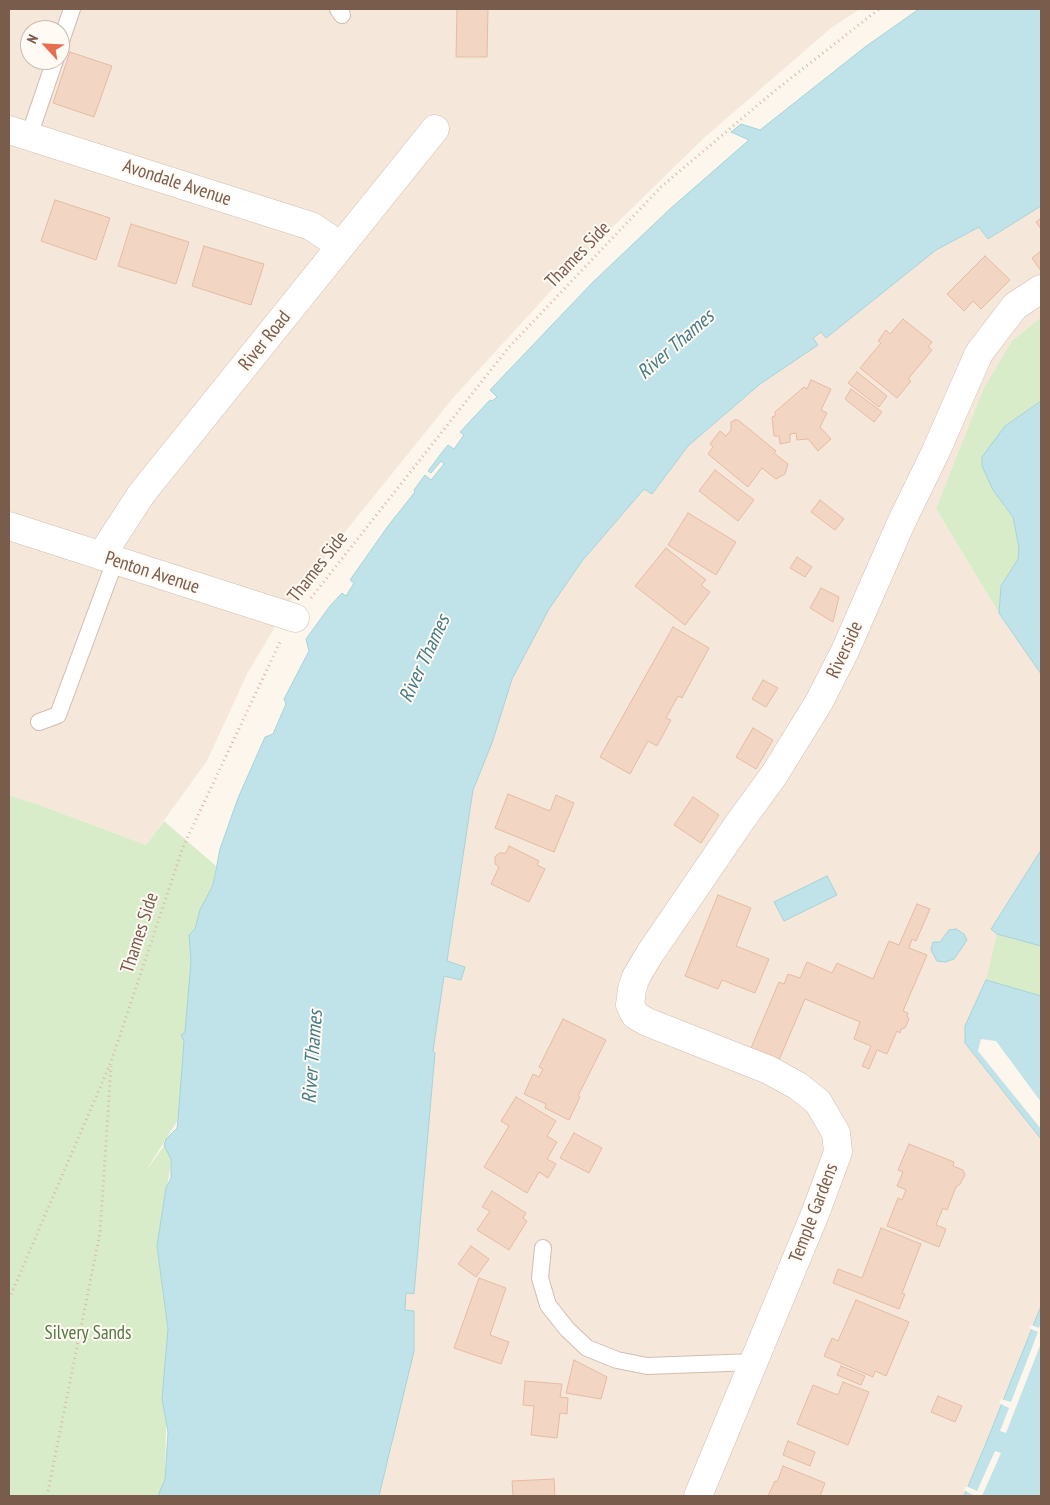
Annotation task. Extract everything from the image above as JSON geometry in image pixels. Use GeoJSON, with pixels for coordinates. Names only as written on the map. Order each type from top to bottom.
{"type":"FeatureCollection","features":[{"type":"Feature","properties":{"kind":"street","name":"River Road"},"geometry":{"type":"LineString","coordinates":[[108,559],[142,493],[435,130]]}},
{"type":"Feature","properties":{"kind":"street","name":"Avondale Avenue"},"geometry":{"type":"LineString","coordinates":[[19,133],[312,226],[341,246]]}},
{"type":"Feature","properties":{"kind":"street","name":"Riverside"},"geometry":{"type":"LineString","coordinates":[[630,1005],[636,977],[649,955],[774,775],[819,702],[846,651],[901,523],[936,451],[979,353],[1016,306],[1041,289]]}},
{"type":"Feature","properties":{"kind":"street","name":"Penton Avenue"},"geometry":{"type":"LineString","coordinates":[[9,526],[295,618]]}},
{"type":"Feature","properties":{"kind":"street","name":"Temple Gardens"},"geometry":{"type":"LineString","coordinates":[[630,1005],[635,1015],[646,1022],[769,1070],[798,1086],[818,1102],[836,1133],[838,1152],[815,1214],[698,1496]]}},
{"type":"Feature","properties":{"kind":"lane"},"geometry":{"type":"LineString","coordinates":[[19,133],[50,70]]}},
{"type":"Feature","properties":{"kind":"lane"},"geometry":{"type":"LineString","coordinates":[[39,722],[58,715],[108,559]]}},
{"type":"Feature","properties":{"kind":"lane"},"geometry":{"type":"LineString","coordinates":[[543,1248],[540,1278],[548,1305],[567,1329],[587,1348],[617,1360],[647,1366],[754,1362]]}},
{"type":"Feature","properties":{"kind":"path","name":"Thames Side"},"geometry":{"type":"LineString","coordinates":[[9,1298],[111,1062],[183,847],[277,646],[295,618],[509,347],[661,187],[745,116],[879,9]]}},
{"type":"Feature","properties":{"kind":"path"},"geometry":{"type":"LineString","coordinates":[[47,1496],[100,1233],[111,1062]]}},
{"type":"Feature","properties":{"kind":"shaded area"},"geometry":{"type":"Polygon","coordinates":[[[9,9],[860,9],[831,28],[705,137],[581,258],[453,398],[295,594],[248,672],[207,761],[146,845],[9,795],[9,9]]]}},
{"type":"Feature","properties":{"kind":"shaded area"},"geometry":{"type":"Polygon","coordinates":[[[1041,206],[1041,317],[1012,341],[936,509],[999,613],[1041,674],[1041,850],[991,928],[1041,944],[1041,996],[986,980],[965,1043],[1041,1139],[1041,1306],[964,1496],[379,1496],[392,1446],[413,1311],[405,1310],[406,1293],[414,1294],[435,1053],[433,1051],[444,976],[461,980],[464,967],[447,961],[473,790],[492,743],[512,679],[549,609],[582,561],[644,489],[652,494],[688,446],[760,384],[818,345],[813,338],[821,332],[826,338],[936,250],[979,227],[989,239],[1041,206]]]}},
{"type":"Feature","properties":{"kind":"green space"},"geometry":{"type":"Polygon","coordinates":[[[1041,317],[1041,401],[1006,425],[993,490],[1013,517],[1019,548],[1018,559],[1001,586],[999,613],[936,509],[984,388],[1012,341],[1041,317]]]}},
{"type":"Feature","properties":{"kind":"green space","name":"Silvery Sands"},"geometry":{"type":"Polygon","coordinates":[[[9,795],[146,845],[164,821],[216,866],[178,1120],[145,1172],[177,1128],[157,1246],[168,1329],[165,1480],[160,1496],[9,1496],[9,795]]]}},
{"type":"Feature","properties":{"kind":"green space"},"geometry":{"type":"Polygon","coordinates":[[[997,934],[1041,946],[1041,996],[986,980],[997,934]]]}},
{"type":"Feature","properties":{"kind":"water","name":"River Thames"},"geometry":{"type":"Polygon","coordinates":[[[919,9],[1041,9],[1041,206],[988,239],[979,227],[936,250],[826,338],[821,332],[813,338],[818,345],[760,384],[688,446],[652,494],[644,489],[582,561],[549,609],[512,679],[492,743],[473,790],[447,961],[465,967],[461,980],[444,976],[433,1051],[435,1053],[414,1294],[406,1293],[405,1310],[414,1311],[414,1351],[379,1496],[159,1496],[165,1480],[168,1432],[162,1399],[168,1329],[157,1246],[166,1188],[171,1178],[171,1159],[164,1145],[166,1139],[177,1128],[178,1120],[184,1041],[181,1035],[185,1032],[191,962],[189,935],[195,929],[200,910],[213,885],[220,849],[238,798],[265,737],[273,734],[286,704],[284,699],[309,651],[306,639],[342,593],[346,596],[354,583],[350,580],[388,526],[415,492],[414,490],[425,475],[431,480],[444,464],[441,461],[431,473],[428,471],[443,451],[448,445],[454,449],[464,435],[460,432],[490,400],[492,401],[497,397],[490,390],[592,283],[671,208],[749,140],[731,132],[741,124],[760,130],[865,47],[919,9]]]}},
{"type":"Feature","properties":{"kind":"water"},"geometry":{"type":"Polygon","coordinates":[[[1041,401],[1041,674],[999,613],[1001,586],[1018,559],[1019,548],[1013,517],[993,490],[982,466],[982,457],[1005,426],[1041,401]]]}},
{"type":"Feature","properties":{"kind":"water"},"geometry":{"type":"Polygon","coordinates":[[[1041,850],[1041,946],[997,934],[991,929],[1041,850]]]}},
{"type":"Feature","properties":{"kind":"water"},"geometry":{"type":"Polygon","coordinates":[[[827,876],[837,895],[784,921],[774,902],[827,876]]]}},
{"type":"Feature","properties":{"kind":"water"},"geometry":{"type":"Polygon","coordinates":[[[956,929],[964,934],[967,940],[954,959],[945,962],[937,961],[931,950],[933,942],[940,942],[949,930],[956,929]]]}},
{"type":"Feature","properties":{"kind":"water"},"geometry":{"type":"Polygon","coordinates":[[[986,980],[1041,996],[1041,1139],[965,1043],[965,1026],[986,980]]]}},
{"type":"Feature","properties":{"kind":"water"},"geometry":{"type":"Polygon","coordinates":[[[1041,1306],[1041,1496],[964,1496],[986,1443],[1041,1306]]]}},
{"type":"Feature","properties":{"kind":"pier"},"geometry":{"type":"Polygon","coordinates":[[[981,1039],[996,1041],[1041,1102],[1041,1129],[978,1051],[981,1039]]]}},
{"type":"Feature","properties":{"kind":"pier"},"geometry":{"type":"Polygon","coordinates":[[[1041,1322],[1041,1343],[1006,1433],[1000,1431],[1009,1408],[999,1403],[1001,1399],[1011,1402],[1038,1332],[1029,1328],[1031,1325],[1039,1328],[1041,1322]]]}},
{"type":"Feature","properties":{"kind":"pier"},"geometry":{"type":"Polygon","coordinates":[[[995,1451],[1001,1453],[982,1496],[975,1496],[964,1490],[966,1486],[977,1491],[995,1451]]]}},
{"type":"Feature","properties":{"kind":"building"},"geometry":{"type":"Polygon","coordinates":[[[457,9],[488,9],[487,57],[456,57],[457,9]]]}},
{"type":"Feature","properties":{"kind":"building"},"geometry":{"type":"Polygon","coordinates":[[[70,52],[112,66],[94,117],[53,103],[64,70],[70,70],[70,52]]]}},
{"type":"Feature","properties":{"kind":"building"},"geometry":{"type":"Polygon","coordinates":[[[55,200],[110,218],[96,260],[41,241],[55,200]]]}},
{"type":"Feature","properties":{"kind":"building"},"geometry":{"type":"Polygon","coordinates":[[[1041,218],[1041,229],[1036,222],[1041,218]]]}},
{"type":"Feature","properties":{"kind":"building"},"geometry":{"type":"Polygon","coordinates":[[[131,224],[189,242],[176,284],[118,266],[131,224]]]}},
{"type":"Feature","properties":{"kind":"building"},"geometry":{"type":"Polygon","coordinates":[[[204,246],[264,264],[251,305],[192,286],[204,246]]]}},
{"type":"Feature","properties":{"kind":"building"},"geometry":{"type":"Polygon","coordinates":[[[1041,251],[1041,271],[1032,258],[1041,251]]]}},
{"type":"Feature","properties":{"kind":"building"},"geometry":{"type":"Polygon","coordinates":[[[985,256],[1010,280],[981,309],[973,301],[964,311],[947,294],[985,256]]]}},
{"type":"Feature","properties":{"kind":"building"},"geometry":{"type":"Polygon","coordinates":[[[903,319],[932,342],[928,347],[932,350],[908,379],[911,381],[897,398],[860,368],[881,343],[878,341],[886,330],[890,334],[903,319]]]}},
{"type":"Feature","properties":{"kind":"building"},"geometry":{"type":"Polygon","coordinates":[[[857,372],[887,396],[879,407],[848,383],[857,372]]]}},
{"type":"Feature","properties":{"kind":"building"},"geometry":{"type":"Polygon","coordinates":[[[811,380],[831,389],[821,410],[827,413],[820,427],[831,439],[818,451],[808,439],[797,440],[796,433],[790,434],[790,442],[780,444],[779,436],[774,436],[772,417],[775,416],[775,412],[804,387],[807,389],[811,380]]]}},
{"type":"Feature","properties":{"kind":"building"},"geometry":{"type":"Polygon","coordinates":[[[851,389],[882,412],[874,422],[845,399],[851,389]]]}},
{"type":"Feature","properties":{"kind":"building"},"geometry":{"type":"Polygon","coordinates":[[[738,420],[776,451],[774,453],[788,464],[785,474],[776,479],[762,468],[748,487],[708,454],[713,447],[710,444],[720,431],[726,436],[731,430],[731,422],[738,420]]]}},
{"type":"Feature","properties":{"kind":"building"},"geometry":{"type":"Polygon","coordinates":[[[715,470],[754,500],[738,521],[699,491],[715,470]]]}},
{"type":"Feature","properties":{"kind":"building"},"geometry":{"type":"Polygon","coordinates":[[[820,500],[844,519],[835,530],[811,512],[820,500]]]}},
{"type":"Feature","properties":{"kind":"building"},"geometry":{"type":"Polygon","coordinates":[[[688,513],[736,542],[716,575],[668,545],[688,513]]]}},
{"type":"Feature","properties":{"kind":"building"},"geometry":{"type":"Polygon","coordinates":[[[666,548],[706,580],[701,585],[710,592],[685,625],[635,586],[666,548]]]}},
{"type":"Feature","properties":{"kind":"building"},"geometry":{"type":"Polygon","coordinates":[[[797,557],[812,567],[805,577],[790,568],[797,557]]]}},
{"type":"Feature","properties":{"kind":"building"},"geometry":{"type":"Polygon","coordinates":[[[821,588],[839,597],[833,622],[810,608],[821,588]]]}},
{"type":"Feature","properties":{"kind":"building"},"geometry":{"type":"Polygon","coordinates":[[[673,627],[709,648],[682,698],[678,696],[666,718],[671,720],[657,746],[648,741],[630,774],[600,757],[673,627]]]}},
{"type":"Feature","properties":{"kind":"building"},"geometry":{"type":"Polygon","coordinates":[[[763,680],[778,688],[766,707],[752,699],[763,680]]]}},
{"type":"Feature","properties":{"kind":"building"},"geometry":{"type":"Polygon","coordinates":[[[753,728],[773,740],[756,769],[736,757],[753,728]]]}},
{"type":"Feature","properties":{"kind":"building"},"geometry":{"type":"Polygon","coordinates":[[[508,794],[550,811],[556,795],[574,803],[554,852],[495,828],[508,794]]]}},
{"type":"Feature","properties":{"kind":"building"},"geometry":{"type":"Polygon","coordinates":[[[693,797],[719,815],[701,843],[674,825],[693,797]]]}},
{"type":"Feature","properties":{"kind":"building"},"geometry":{"type":"Polygon","coordinates":[[[509,846],[539,861],[537,865],[545,869],[529,902],[491,884],[499,867],[495,864],[495,857],[499,853],[506,853],[509,846]]]}},
{"type":"Feature","properties":{"kind":"building"},"geometry":{"type":"Polygon","coordinates":[[[718,895],[751,908],[736,946],[769,959],[755,993],[722,980],[718,989],[685,976],[718,895]]]}},
{"type":"Feature","properties":{"kind":"building"},"geometry":{"type":"Polygon","coordinates":[[[917,904],[930,909],[916,941],[912,939],[909,948],[927,955],[903,1011],[908,1013],[909,1019],[905,1028],[901,1029],[900,1033],[897,1031],[887,1054],[877,1050],[869,1069],[862,1066],[871,1046],[854,1039],[860,1022],[805,999],[779,1060],[751,1048],[779,982],[784,984],[788,974],[800,978],[807,962],[832,973],[837,963],[873,979],[889,941],[899,945],[917,904]]]}},
{"type":"Feature","properties":{"kind":"building"},"geometry":{"type":"Polygon","coordinates":[[[563,1019],[606,1040],[578,1096],[580,1097],[569,1120],[545,1108],[546,1104],[524,1094],[533,1074],[539,1077],[543,1069],[539,1067],[563,1019]]]}},
{"type":"Feature","properties":{"kind":"building"},"geometry":{"type":"Polygon","coordinates":[[[516,1097],[556,1121],[547,1136],[557,1142],[547,1159],[556,1164],[548,1178],[539,1172],[527,1193],[484,1167],[509,1126],[501,1121],[516,1097]]]}},
{"type":"Feature","properties":{"kind":"building"},"geometry":{"type":"Polygon","coordinates":[[[574,1133],[602,1148],[589,1173],[560,1158],[574,1133]]]}},
{"type":"Feature","properties":{"kind":"building"},"geometry":{"type":"Polygon","coordinates":[[[909,1144],[954,1162],[953,1166],[963,1170],[965,1175],[956,1187],[947,1210],[943,1208],[936,1225],[946,1229],[939,1247],[887,1226],[898,1198],[902,1200],[906,1190],[897,1186],[903,1172],[898,1170],[909,1144]]]}},
{"type":"Feature","properties":{"kind":"building"},"geometry":{"type":"Polygon","coordinates":[[[492,1191],[526,1213],[523,1218],[527,1221],[509,1250],[477,1230],[490,1211],[482,1207],[492,1191]]]}},
{"type":"Feature","properties":{"kind":"building"},"geometry":{"type":"Polygon","coordinates":[[[881,1228],[921,1244],[902,1293],[905,1294],[899,1309],[833,1283],[838,1269],[862,1278],[881,1228]]]}},
{"type":"Feature","properties":{"kind":"building"},"geometry":{"type":"Polygon","coordinates":[[[471,1246],[489,1259],[476,1277],[458,1264],[471,1246]]]}},
{"type":"Feature","properties":{"kind":"building"},"geometry":{"type":"Polygon","coordinates":[[[479,1278],[506,1288],[490,1335],[509,1342],[501,1364],[454,1348],[479,1278]]]}},
{"type":"Feature","properties":{"kind":"building"},"geometry":{"type":"Polygon","coordinates":[[[856,1300],[909,1322],[886,1376],[875,1371],[873,1377],[824,1356],[832,1338],[838,1341],[856,1300]]]}},
{"type":"Feature","properties":{"kind":"building"},"geometry":{"type":"Polygon","coordinates":[[[574,1360],[607,1377],[601,1399],[566,1393],[574,1360]]]}},
{"type":"Feature","properties":{"kind":"building"},"geometry":{"type":"Polygon","coordinates":[[[841,1366],[865,1376],[861,1385],[837,1375],[841,1366]]]}},
{"type":"Feature","properties":{"kind":"building"},"geometry":{"type":"Polygon","coordinates":[[[525,1381],[562,1384],[560,1397],[568,1398],[567,1414],[560,1413],[557,1438],[531,1435],[534,1406],[523,1405],[525,1381]]]}},
{"type":"Feature","properties":{"kind":"building"},"geometry":{"type":"Polygon","coordinates":[[[843,1382],[869,1392],[848,1445],[797,1424],[813,1385],[838,1395],[843,1382]]]}},
{"type":"Feature","properties":{"kind":"building"},"geometry":{"type":"Polygon","coordinates":[[[938,1396],[962,1406],[955,1422],[931,1412],[938,1396]]]}},
{"type":"Feature","properties":{"kind":"building"},"geometry":{"type":"Polygon","coordinates":[[[788,1441],[815,1452],[810,1466],[783,1455],[788,1441]]]}},
{"type":"Feature","properties":{"kind":"building"},"geometry":{"type":"Polygon","coordinates":[[[783,1466],[825,1483],[820,1496],[768,1496],[775,1481],[777,1482],[783,1466]]]}},
{"type":"Feature","properties":{"kind":"building"},"geometry":{"type":"Polygon","coordinates":[[[554,1479],[555,1496],[513,1496],[512,1481],[554,1479]]]}}]}
